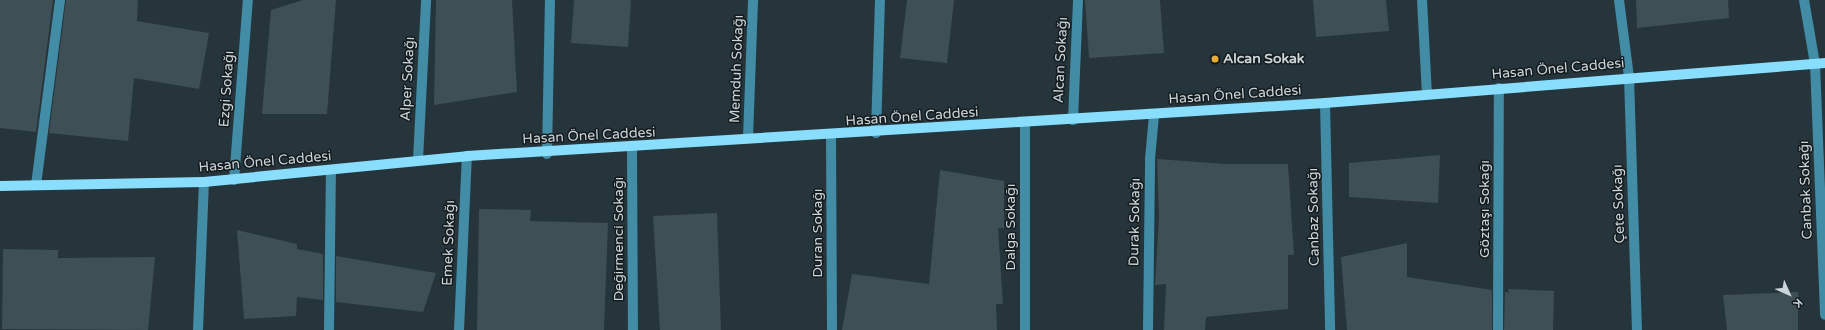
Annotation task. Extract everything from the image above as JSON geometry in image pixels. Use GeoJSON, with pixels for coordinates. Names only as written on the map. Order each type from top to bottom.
{"type":"FeatureCollection","features":[{"type":"Feature","properties":{"kind":"main road","name":"Hasan Önel Caddesi"},"geometry":{"type":"LineString","coordinates":[[0,186],[204,182],[234,180],[467,156],[547,154],[748,138],[831,136],[1326,104],[1628,77],[1820,64]]}},
{"type":"Feature","properties":{"kind":"street"},"geometry":{"type":"LineString","coordinates":[[36,185],[60,0]]}},
{"type":"Feature","properties":{"kind":"street","name":"Ezgi Sokağı"},"geometry":{"type":"LineString","coordinates":[[234,180],[248,0]]}},
{"type":"Feature","properties":{"kind":"street","name":"Alper Sokağı"},"geometry":{"type":"LineString","coordinates":[[418,160],[426,0]]}},
{"type":"Feature","properties":{"kind":"street"},"geometry":{"type":"LineString","coordinates":[[547,154],[550,0]]}},
{"type":"Feature","properties":{"kind":"street","name":"Memduh Sokağı"},"geometry":{"type":"LineString","coordinates":[[748,138],[753,0]]}},
{"type":"Feature","properties":{"kind":"street"},"geometry":{"type":"LineString","coordinates":[[876,133],[880,0]]}},
{"type":"Feature","properties":{"kind":"street","name":"Alcan Sokağı"},"geometry":{"type":"LineString","coordinates":[[1073,120],[1078,0]]}},
{"type":"Feature","properties":{"kind":"street"},"geometry":{"type":"LineString","coordinates":[[1422,0],[1426,94]]}},
{"type":"Feature","properties":{"kind":"street","name":"Çete Sokağı"},"geometry":{"type":"LineString","coordinates":[[1619,0],[1628,77],[1636,330]]}},
{"type":"Feature","properties":{"kind":"street","name":"Canbak Sokağı"},"geometry":{"type":"LineString","coordinates":[[1804,0],[1820,64],[1825,315]]}},
{"type":"Feature","properties":{"kind":"street","name":"Göztaşı Sokağı"},"geometry":{"type":"LineString","coordinates":[[1498,330],[1499,88]]}},
{"type":"Feature","properties":{"kind":"street","name":"Canbaz Sokağı"},"geometry":{"type":"LineString","coordinates":[[1326,104],[1330,330]]}},
{"type":"Feature","properties":{"kind":"street","name":"Durak Sokağı"},"geometry":{"type":"LineString","coordinates":[[1148,330],[1150,159],[1154,115]]}},
{"type":"Feature","properties":{"kind":"street","name":"Dalga Sokağı"},"geometry":{"type":"LineString","coordinates":[[1024,124],[1025,330]]}},
{"type":"Feature","properties":{"kind":"street","name":"Duran Sokağı"},"geometry":{"type":"LineString","coordinates":[[831,136],[832,330]]}},
{"type":"Feature","properties":{"kind":"street","name":"Değirmenci Sokağı"},"geometry":{"type":"LineString","coordinates":[[632,148],[633,330]]}},
{"type":"Feature","properties":{"kind":"street","name":"Emek Sokağı"},"geometry":{"type":"LineString","coordinates":[[459,330],[467,156]]}},
{"type":"Feature","properties":{"kind":"street"},"geometry":{"type":"LineString","coordinates":[[330,330],[331,171]]}},
{"type":"Feature","properties":{"kind":"street"},"geometry":{"type":"LineString","coordinates":[[198,330],[204,182]]}},
{"type":"Feature","properties":{"kind":"building"},"geometry":{"type":"Polygon","coordinates":[[[0,0],[53,0],[36,132],[0,128],[0,0]]]}},
{"type":"Feature","properties":{"kind":"building"},"geometry":{"type":"Polygon","coordinates":[[[66,0],[138,0],[137,21],[209,33],[199,89],[134,78],[128,141],[49,133],[66,0]]]}},
{"type":"Feature","properties":{"kind":"building"},"geometry":{"type":"Polygon","coordinates":[[[303,0],[336,0],[327,114],[262,114],[271,10],[303,0]]]}},
{"type":"Feature","properties":{"kind":"building"},"geometry":{"type":"Polygon","coordinates":[[[436,0],[512,0],[517,92],[434,105],[436,0]]]}},
{"type":"Feature","properties":{"kind":"building"},"geometry":{"type":"Polygon","coordinates":[[[574,0],[631,0],[628,47],[571,43],[574,0]]]}},
{"type":"Feature","properties":{"kind":"building"},"geometry":{"type":"Polygon","coordinates":[[[907,0],[954,0],[947,63],[900,58],[907,0]]]}},
{"type":"Feature","properties":{"kind":"building"},"geometry":{"type":"Polygon","coordinates":[[[1085,0],[1160,0],[1164,53],[1089,58],[1085,0]]]}},
{"type":"Feature","properties":{"kind":"building"},"geometry":{"type":"Polygon","coordinates":[[[1313,0],[1386,0],[1389,31],[1316,37],[1313,0]]]}},
{"type":"Feature","properties":{"kind":"building"},"geometry":{"type":"Polygon","coordinates":[[[1636,0],[1728,0],[1729,18],[1637,28],[1636,0]]]}},
{"type":"Feature","properties":{"kind":"building"},"geometry":{"type":"Polygon","coordinates":[[[1440,155],[1438,203],[1349,197],[1349,163],[1440,155]]]}},
{"type":"Feature","properties":{"kind":"building"},"geometry":{"type":"Polygon","coordinates":[[[1157,159],[1226,164],[1288,164],[1294,255],[1288,255],[1288,309],[1206,317],[1205,330],[1164,330],[1166,284],[1155,285],[1159,218],[1157,159]]]}},
{"type":"Feature","properties":{"kind":"building"},"geometry":{"type":"Polygon","coordinates":[[[940,170],[1004,181],[1004,228],[998,228],[1003,304],[996,304],[997,330],[842,330],[852,274],[929,284],[940,170]]]}},
{"type":"Feature","properties":{"kind":"building"},"geometry":{"type":"Polygon","coordinates":[[[479,209],[531,210],[530,221],[608,223],[604,330],[477,330],[479,209]]]}},
{"type":"Feature","properties":{"kind":"building"},"geometry":{"type":"Polygon","coordinates":[[[717,213],[721,330],[660,330],[653,216],[717,213]]]}},
{"type":"Feature","properties":{"kind":"building"},"geometry":{"type":"Polygon","coordinates":[[[237,230],[297,244],[297,249],[323,254],[323,300],[297,297],[296,316],[244,319],[237,230]]]}},
{"type":"Feature","properties":{"kind":"building"},"geometry":{"type":"Polygon","coordinates":[[[1407,243],[1407,277],[1492,290],[1492,330],[1347,330],[1341,257],[1407,243]]]}},
{"type":"Feature","properties":{"kind":"building"},"geometry":{"type":"Polygon","coordinates":[[[3,249],[58,250],[58,258],[155,257],[148,330],[2,329],[3,249]]]}},
{"type":"Feature","properties":{"kind":"building"},"geometry":{"type":"Polygon","coordinates":[[[336,256],[436,273],[423,312],[336,302],[336,256]]]}},
{"type":"Feature","properties":{"kind":"building"},"geometry":{"type":"Polygon","coordinates":[[[1508,289],[1554,291],[1553,330],[1504,330],[1505,292],[1509,293],[1508,289]]]}},
{"type":"Feature","properties":{"kind":"building"},"geometry":{"type":"Polygon","coordinates":[[[1798,292],[1798,330],[1727,330],[1723,295],[1798,292]]]}},
{"type":"Feature","properties":{"kind":"place","name":"Alcan Sokak"},"geometry":{"type":"Point","coordinates":[1215,59]}}]}
